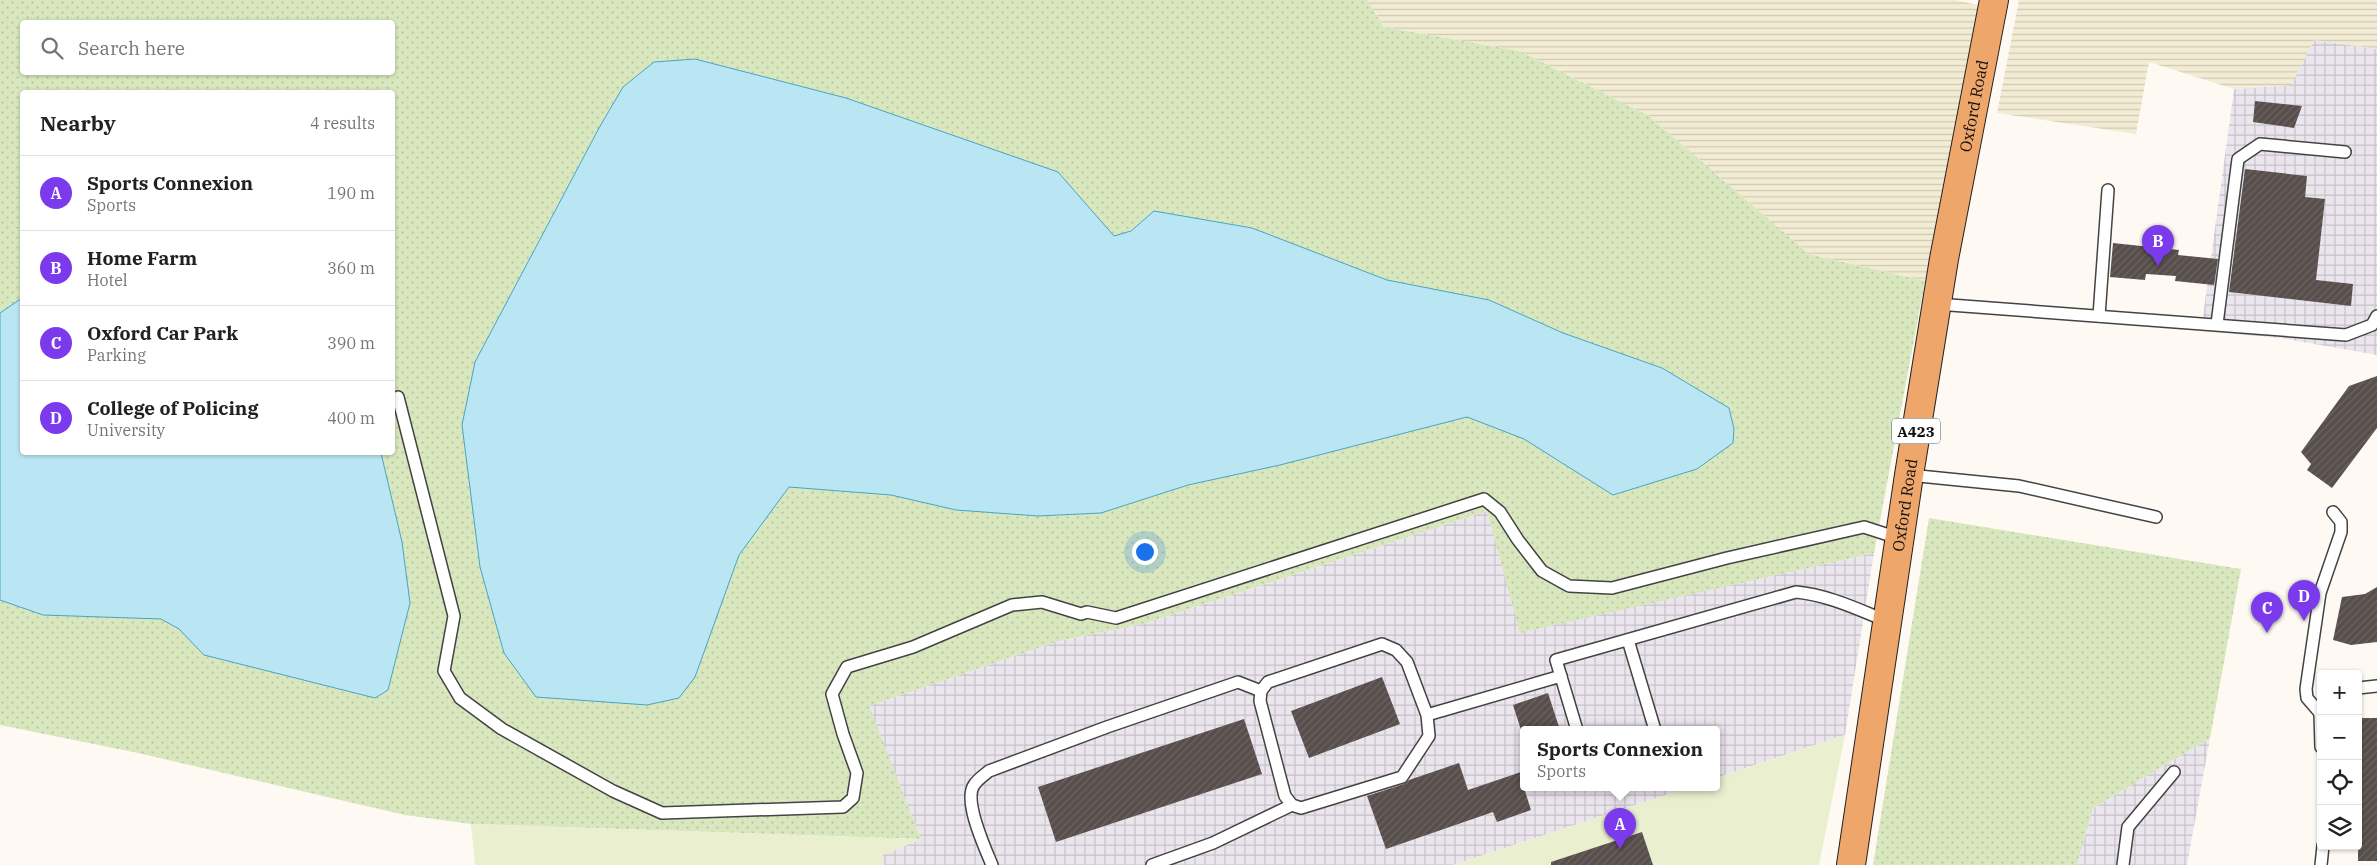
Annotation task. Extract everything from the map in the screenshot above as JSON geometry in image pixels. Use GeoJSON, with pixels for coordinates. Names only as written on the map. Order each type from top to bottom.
{"type":"FeatureCollection","features":[{"type":"Feature","properties":{"kind":"highway","name":"Oxford Road"},"geometry":{"type":"LineString","coordinates":[[1851,865],[1898,538],[1937,304],[1994,0]]}},
{"type":"Feature","properties":{"kind":"lane"},"geometry":{"type":"LineString","coordinates":[[2217,324],[2238,159],[2260,144],[2345,152]]}},
{"type":"Feature","properties":{"kind":"lane"},"geometry":{"type":"LineString","coordinates":[[2099,316],[2108,190]]}},
{"type":"Feature","properties":{"kind":"lane"},"geometry":{"type":"LineString","coordinates":[[1937,304],[2346,335],[2375,322]]}},
{"type":"Feature","properties":{"kind":"lane"},"geometry":{"type":"LineString","coordinates":[[398,398],[454,616],[444,671],[460,698],[502,729],[613,791],[662,813],[843,807],[852,798],[857,773],[843,734],[832,694],[846,667],[913,647],[1012,605],[1042,602],[1081,614],[1087,612],[1116,618],[1484,499],[1500,512],[1518,540],[1542,571],[1569,586],[1612,588],[1727,558],[1864,527],[1898,538]]}},
{"type":"Feature","properties":{"kind":"lane"},"geometry":{"type":"LineString","coordinates":[[1909,475],[2019,486],[2156,517]]}},
{"type":"Feature","properties":{"kind":"lane"},"geometry":{"type":"LineString","coordinates":[[2317,710],[2307,698],[2306,689],[2320,593],[2341,532],[2341,522],[2333,512]]}},
{"type":"Feature","properties":{"kind":"lane"},"geometry":{"type":"LineString","coordinates":[[1576,726],[1556,660],[1796,592],[1830,598],[1887,621]]}},
{"type":"Feature","properties":{"kind":"lane"},"geometry":{"type":"LineString","coordinates":[[1628,640],[1654,726]]}},
{"type":"Feature","properties":{"kind":"lane"},"geometry":{"type":"LineString","coordinates":[[1382,644],[1396,650],[1407,662],[1427,715],[1430,736],[1402,777],[1301,808],[1292,805],[1285,796],[1260,701],[1261,691],[1268,682],[1382,644]]}},
{"type":"Feature","properties":{"kind":"lane"},"geometry":{"type":"LineString","coordinates":[[1427,715],[1561,676]]}},
{"type":"Feature","properties":{"kind":"lane"},"geometry":{"type":"LineString","coordinates":[[992,865],[978,828],[971,797],[973,785],[989,771],[1107,726],[1238,682],[1261,691]]}},
{"type":"Feature","properties":{"kind":"lane"},"geometry":{"type":"LineString","coordinates":[[2362,688],[2377,686]]}},
{"type":"Feature","properties":{"kind":"lane"},"geometry":{"type":"LineString","coordinates":[[2123,865],[2128,827],[2174,772]]}},
{"type":"Feature","properties":{"kind":"lane"},"geometry":{"type":"LineString","coordinates":[[1152,865],[1213,843],[1292,805]]}},
{"type":"Feature","properties":{"kind":"lane"},"geometry":{"type":"LineString","coordinates":[[2320,865],[2322,850]]}},
{"type":"Feature","properties":{"kind":"shaded area"},"geometry":{"type":"Polygon","coordinates":[[[1367,0],[1956,0],[1978,5],[1925,281],[1809,254],[1649,116],[1520,51],[1384,27],[1367,0]]]}},
{"type":"Feature","properties":{"kind":"shaded area"},"geometry":{"type":"Polygon","coordinates":[[[2019,0],[2377,0],[2377,49],[2314,40],[2291,85],[2234,89],[2149,62],[2136,134],[1997,113],[2019,0]]]}},
{"type":"Feature","properties":{"kind":"shaded area"},"geometry":{"type":"Polygon","coordinates":[[[2314,40],[2377,49],[2377,355],[2281,338],[2201,331],[2234,89],[2291,85],[2314,40]]]}},
{"type":"Feature","properties":{"kind":"shaded area"},"geometry":{"type":"Polygon","coordinates":[[[1487,511],[1521,632],[1874,553],[1845,735],[1720,777],[1720,726],[1520,726],[1520,791],[1678,791],[1453,865],[884,865],[881,856],[921,839],[868,706],[1058,641],[1143,624],[1487,511]]]}},
{"type":"Feature","properties":{"kind":"shaded area"},"geometry":{"type":"Polygon","coordinates":[[[2210,738],[2187,865],[2077,865],[2093,808],[2210,738]]]}},
{"type":"Feature","properties":{"kind":"green space"},"geometry":{"type":"Polygon","coordinates":[[[0,0],[1367,0],[1384,27],[1520,51],[1649,116],[1809,254],[1925,281],[1874,553],[1520,633],[1487,511],[1143,624],[1058,641],[869,706],[921,839],[471,824],[405,815],[138,753],[0,725],[0,0]]]}},
{"type":"Feature","properties":{"kind":"green space"},"geometry":{"type":"Polygon","coordinates":[[[1929,518],[2241,569],[2210,738],[2093,808],[2077,865],[1873,865],[1929,518]]]}},
{"type":"Feature","properties":{"kind":"green space"},"geometry":{"type":"Polygon","coordinates":[[[1845,735],[1819,865],[1453,865],[1678,791],[1720,791],[1720,777],[1845,735]]]}},
{"type":"Feature","properties":{"kind":"green space"},"geometry":{"type":"Polygon","coordinates":[[[471,824],[921,839],[881,856],[884,865],[475,865],[471,824]]]}},
{"type":"Feature","properties":{"kind":"water"},"geometry":{"type":"Polygon","coordinates":[[[695,59],[846,98],[1058,172],[1114,236],[1131,231],[1154,211],[1252,228],[1387,280],[1489,300],[1563,333],[1662,368],[1729,408],[1734,429],[1733,443],[1697,469],[1613,495],[1524,439],[1467,417],[1280,465],[1188,485],[1101,513],[1038,516],[956,510],[891,495],[789,487],[739,555],[695,677],[679,698],[647,705],[536,697],[504,653],[480,567],[462,425],[475,362],[599,128],[623,87],[654,62],[695,59]]]}},
{"type":"Feature","properties":{"kind":"water"},"geometry":{"type":"Polygon","coordinates":[[[20,299],[20,455],[381,455],[402,542],[410,603],[388,690],[375,698],[204,655],[179,629],[161,619],[43,615],[0,600],[0,313],[20,299]]]}},
{"type":"Feature","properties":{"kind":"building"},"geometry":{"type":"Polygon","coordinates":[[[2255,101],[2302,106],[2294,128],[2253,122],[2255,101]]]}},
{"type":"Feature","properties":{"kind":"building"},"geometry":{"type":"Polygon","coordinates":[[[2245,169],[2307,176],[2305,197],[2325,199],[2316,280],[2353,284],[2351,306],[2229,292],[2245,169]]]}},
{"type":"Feature","properties":{"kind":"building"},"geometry":{"type":"Polygon","coordinates":[[[2113,243],[2179,250],[2178,255],[2218,259],[2214,285],[2175,281],[2176,276],[2146,274],[2145,280],[2110,277],[2113,243]]]}},
{"type":"Feature","properties":{"kind":"building"},"geometry":{"type":"Polygon","coordinates":[[[2377,376],[2377,428],[2332,488],[2307,470],[2311,464],[2301,452],[2349,386],[2377,376]]]}},
{"type":"Feature","properties":{"kind":"building"},"geometry":{"type":"Polygon","coordinates":[[[2377,587],[2377,642],[2351,645],[2333,640],[2342,597],[2365,594],[2377,587]]]}},
{"type":"Feature","properties":{"kind":"building"},"geometry":{"type":"Polygon","coordinates":[[[1382,677],[1400,724],[1309,758],[1291,711],[1382,677]]]}},
{"type":"Feature","properties":{"kind":"building"},"geometry":{"type":"Polygon","coordinates":[[[1548,693],[1559,726],[1520,727],[1513,705],[1548,693]]]}},
{"type":"Feature","properties":{"kind":"building"},"geometry":{"type":"Polygon","coordinates":[[[2362,718],[2377,718],[2377,861],[2358,861],[2358,850],[2362,850],[2362,718]]]}},
{"type":"Feature","properties":{"kind":"building"},"geometry":{"type":"Polygon","coordinates":[[[1244,719],[1262,774],[1056,842],[1038,787],[1244,719]]]}},
{"type":"Feature","properties":{"kind":"building"},"geometry":{"type":"Polygon","coordinates":[[[1459,763],[1468,790],[1520,772],[1520,791],[1525,791],[1531,810],[1497,822],[1493,812],[1386,849],[1367,796],[1404,784],[1409,780],[1459,763]]]}},
{"type":"Feature","properties":{"kind":"building"},"geometry":{"type":"Polygon","coordinates":[[[1642,832],[1653,865],[1551,865],[1551,862],[1642,832]]]}},
{"type":"Feature","properties":{"kind":"place","name":"Home Farm"},"geometry":{"type":"Point","coordinates":[2158,266]}},
{"type":"Feature","properties":{"kind":"place","name":"College of Policing"},"geometry":{"type":"Point","coordinates":[2304,621]}},
{"type":"Feature","properties":{"kind":"place","name":"Oxford Car Park"},"geometry":{"type":"Point","coordinates":[2267,633]}},
{"type":"Feature","properties":{"kind":"place","name":"Sports Connexion"},"geometry":{"type":"Point","coordinates":[1620,849]}}]}
